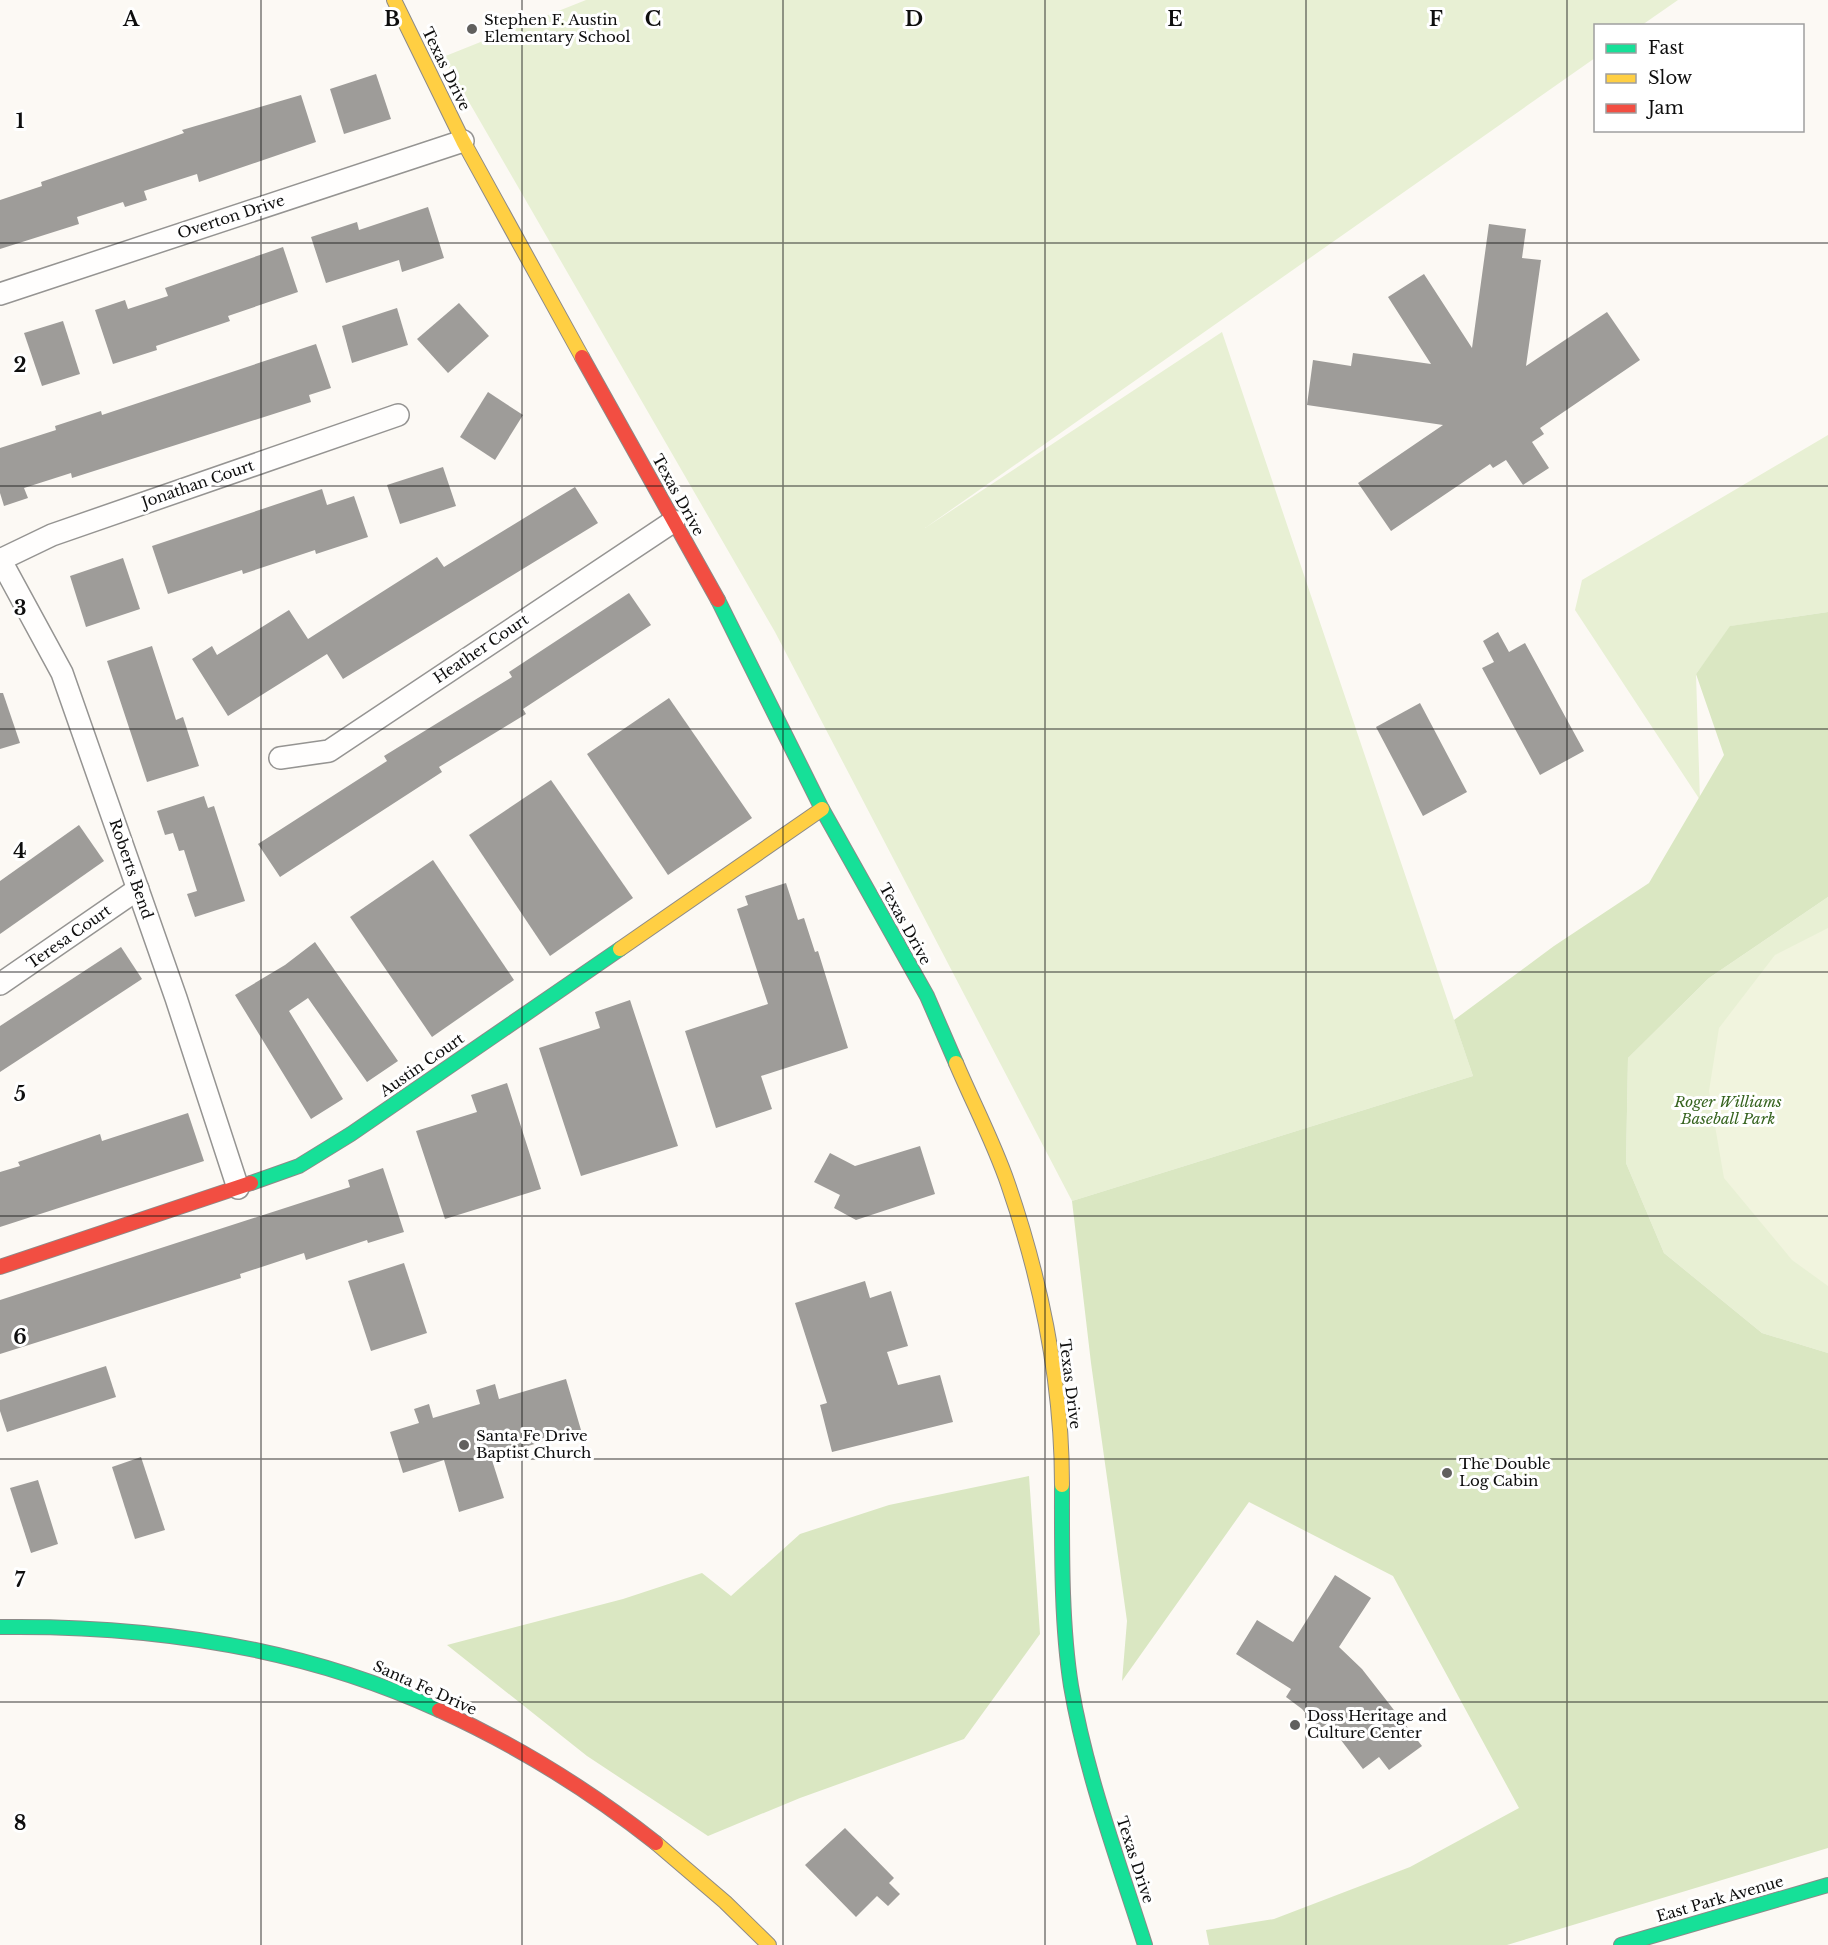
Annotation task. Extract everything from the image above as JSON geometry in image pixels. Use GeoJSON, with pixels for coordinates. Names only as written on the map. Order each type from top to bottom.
{"type":"FeatureCollection","features":[{"type":"Feature","properties":{"kind":"street","name":"Texas Drive"},"geometry":{"type":"LineString","coordinates":[[394,0],[463,141],[522,251],[736,632],[822,808],[927,996],[949,1042],[1008,1183],[1035,1273],[1055,1375],[1062,1467],[1062,1566],[1071,1685],[1096,1791],[1145,1945]]}},
{"type":"Feature","properties":{"kind":"street","name":"Overton Drive"},"geometry":{"type":"LineString","coordinates":[[0,294],[463,141]]}},
{"type":"Feature","properties":{"kind":"street","name":"Jonathan Court"},"geometry":{"type":"LineString","coordinates":[[0,559],[52,535],[398,415]]}},
{"type":"Feature","properties":{"kind":"street","name":"Heather Court"},"geometry":{"type":"LineString","coordinates":[[280,758],[329,751],[674,521]]}},
{"type":"Feature","properties":{"kind":"street","name":"Roberts Bend"},"geometry":{"type":"LineString","coordinates":[[0,559],[62,673],[138,889],[238,1188]]}},
{"type":"Feature","properties":{"kind":"street","name":"Austin Court"},"geometry":{"type":"LineString","coordinates":[[0,1267],[299,1166],[351,1134],[822,808]]}},
{"type":"Feature","properties":{"kind":"street","name":"Teresa Court"},"geometry":{"type":"LineString","coordinates":[[0,984],[138,889]]}},
{"type":"Feature","properties":{"kind":"street","name":"Santa Fe Drive"},"geometry":{"type":"LineString","coordinates":[[0,1627],[64,1625],[150,1631],[226,1643],[358,1677],[436,1709],[566,1778],[684,1865],[732,1907],[769,1945]]}},
{"type":"Feature","properties":{"kind":"street","name":"East Park Avenue"},"geometry":{"type":"LineString","coordinates":[[1621,1945],[1828,1884]]}},
{"type":"Feature","properties":{"kind":"green space"},"geometry":{"type":"Polygon","coordinates":[[[586,0],[1678,0],[1643,24],[1594,24],[1594,59],[925,528],[1222,332],[1473,1076],[1072,1201],[775,632],[443,57],[586,0]]]}},
{"type":"Feature","properties":{"kind":"green space"},"geometry":{"type":"Polygon","coordinates":[[[1828,435],[1828,612],[1731,626],[1696,674],[1700,800],[1575,610],[1582,580],[1828,435]]]}},
{"type":"Feature","properties":{"kind":"green space"},"geometry":{"type":"Polygon","coordinates":[[[1828,612],[1828,897],[1709,978],[1628,1058],[1626,1163],[1664,1253],[1762,1333],[1828,1353],[1828,1848],[1507,1945],[1209,1945],[1206,1930],[1274,1919],[1410,1867],[1519,1808],[1393,1576],[1249,1502],[1122,1681],[1127,1621],[1091,1363],[1072,1201],[1473,1076],[1454,1020],[1554,946],[1649,883],[1724,755],[1696,674],[1730,626],[1828,612]]]}},
{"type":"Feature","properties":{"kind":"green space","name":"Roger Williams Baseball Park"},"geometry":{"type":"Polygon","coordinates":[[[1828,897],[1828,1353],[1762,1333],[1664,1253],[1626,1163],[1628,1058],[1709,978],[1828,897]]]}},
{"type":"Feature","properties":{"kind":"green space"},"geometry":{"type":"Polygon","coordinates":[[[1828,928],[1828,1286],[1792,1260],[1724,1178],[1709,1091],[1719,1028],[1775,955],[1828,928]]]}},
{"type":"Feature","properties":{"kind":"green space"},"geometry":{"type":"Polygon","coordinates":[[[1029,1476],[1040,1634],[964,1739],[800,1798],[708,1836],[587,1756],[447,1645],[623,1599],[702,1573],[731,1596],[800,1534],[889,1505],[1029,1476]]]}},
{"type":"Feature","properties":{"kind":"building"},"geometry":{"type":"Polygon","coordinates":[[[376,74],[391,119],[344,134],[330,89],[376,74]]]}},
{"type":"Feature","properties":{"kind":"building"},"geometry":{"type":"Polygon","coordinates":[[[301,95],[316,142],[199,182],[197,174],[144,191],[147,200],[125,207],[123,202],[77,217],[79,224],[0,249],[0,200],[42,186],[41,182],[184,133],[182,130],[301,95]]]}},
{"type":"Feature","properties":{"kind":"building"},"geometry":{"type":"Polygon","coordinates":[[[428,207],[444,258],[402,272],[399,260],[326,283],[311,237],[357,222],[359,230],[428,207]]]}},
{"type":"Feature","properties":{"kind":"building"},"geometry":{"type":"Polygon","coordinates":[[[1489,224],[1526,229],[1522,258],[1541,260],[1526,366],[1607,312],[1640,360],[1540,428],[1544,434],[1532,442],[1549,468],[1523,485],[1506,460],[1493,468],[1490,464],[1391,531],[1358,483],[1443,425],[1307,405],[1313,360],[1351,366],[1353,353],[1431,364],[1388,297],[1424,274],[1472,348],[1489,224]]]}},
{"type":"Feature","properties":{"kind":"building"},"geometry":{"type":"Polygon","coordinates":[[[283,247],[298,292],[228,316],[230,321],[156,346],[157,350],[113,364],[95,310],[125,300],[128,309],[168,296],[165,288],[283,247]]]}},
{"type":"Feature","properties":{"kind":"building"},"geometry":{"type":"Polygon","coordinates":[[[459,303],[489,336],[448,373],[417,339],[459,303]]]}},
{"type":"Feature","properties":{"kind":"building"},"geometry":{"type":"Polygon","coordinates":[[[397,308],[408,345],[352,363],[342,326],[397,308]]]}},
{"type":"Feature","properties":{"kind":"building"},"geometry":{"type":"Polygon","coordinates":[[[63,321],[80,374],[42,386],[24,333],[63,321]]]}},
{"type":"Feature","properties":{"kind":"building"},"geometry":{"type":"Polygon","coordinates":[[[316,344],[331,388],[309,395],[311,402],[72,478],[71,473],[24,488],[28,498],[4,506],[0,493],[0,448],[56,430],[55,426],[101,411],[102,415],[316,344]]]}},
{"type":"Feature","properties":{"kind":"building"},"geometry":{"type":"Polygon","coordinates":[[[488,392],[523,415],[495,460],[460,437],[488,392]]]}},
{"type":"Feature","properties":{"kind":"building"},"geometry":{"type":"Polygon","coordinates":[[[443,467],[456,506],[400,524],[387,485],[443,467]]]}},
{"type":"Feature","properties":{"kind":"building"},"geometry":{"type":"Polygon","coordinates":[[[575,487],[598,523],[343,679],[327,654],[228,716],[192,659],[212,646],[217,655],[289,610],[308,639],[437,557],[444,567],[575,487]]]}},
{"type":"Feature","properties":{"kind":"building"},"geometry":{"type":"Polygon","coordinates":[[[322,489],[327,505],[354,496],[368,537],[316,554],[315,550],[243,574],[242,570],[168,594],[152,546],[322,489]]]}},
{"type":"Feature","properties":{"kind":"building"},"geometry":{"type":"Polygon","coordinates":[[[123,558],[140,609],[86,627],[70,576],[123,558]]]}},
{"type":"Feature","properties":{"kind":"building"},"geometry":{"type":"Polygon","coordinates":[[[629,593],[651,625],[523,709],[526,714],[439,767],[442,772],[280,877],[258,844],[387,761],[384,756],[512,677],[509,672],[629,593]]]}},
{"type":"Feature","properties":{"kind":"building"},"geometry":{"type":"Polygon","coordinates":[[[1498,632],[1509,652],[1525,643],[1584,751],[1540,775],[1482,668],[1494,662],[1483,641],[1498,632]]]}},
{"type":"Feature","properties":{"kind":"building"},"geometry":{"type":"Polygon","coordinates":[[[152,646],[176,720],[183,717],[199,766],[147,782],[107,661],[152,646]]]}},
{"type":"Feature","properties":{"kind":"building"},"geometry":{"type":"Polygon","coordinates":[[[0,693],[3,693],[20,743],[0,749],[0,693]]]}},
{"type":"Feature","properties":{"kind":"building"},"geometry":{"type":"Polygon","coordinates":[[[669,698],[752,818],[668,875],[587,754],[669,698]]]}},
{"type":"Feature","properties":{"kind":"building"},"geometry":{"type":"Polygon","coordinates":[[[1420,703],[1467,792],[1423,816],[1376,727],[1420,703]]]}},
{"type":"Feature","properties":{"kind":"building"},"geometry":{"type":"Polygon","coordinates":[[[551,780],[633,898],[550,956],[469,835],[551,780]]]}},
{"type":"Feature","properties":{"kind":"building"},"geometry":{"type":"Polygon","coordinates":[[[204,796],[208,808],[214,806],[245,901],[195,917],[187,894],[197,891],[184,850],[179,851],[173,833],[165,835],[157,811],[204,796]]]}},
{"type":"Feature","properties":{"kind":"building"},"geometry":{"type":"Polygon","coordinates":[[[79,825],[104,861],[0,934],[0,881],[79,825]]]}},
{"type":"Feature","properties":{"kind":"building"},"geometry":{"type":"Polygon","coordinates":[[[433,860],[514,980],[432,1037],[350,917],[433,860]]]}},
{"type":"Feature","properties":{"kind":"building"},"geometry":{"type":"Polygon","coordinates":[[[786,883],[798,920],[804,918],[815,952],[818,951],[848,1048],[761,1076],[772,1109],[716,1128],[685,1031],[768,1004],[737,909],[748,905],[745,896],[786,883]]]}},
{"type":"Feature","properties":{"kind":"building"},"geometry":{"type":"Polygon","coordinates":[[[315,942],[398,1061],[367,1082],[308,998],[289,1011],[343,1099],[311,1119],[235,995],[285,965],[315,942]]]}},
{"type":"Feature","properties":{"kind":"building"},"geometry":{"type":"Polygon","coordinates":[[[121,947],[142,979],[0,1072],[0,1026],[121,947]]]}},
{"type":"Feature","properties":{"kind":"building"},"geometry":{"type":"Polygon","coordinates":[[[630,1000],[678,1146],[581,1176],[539,1048],[600,1028],[595,1012],[630,1000]]]}},
{"type":"Feature","properties":{"kind":"building"},"geometry":{"type":"Polygon","coordinates":[[[507,1083],[541,1189],[445,1219],[416,1131],[477,1112],[471,1095],[507,1083]]]}},
{"type":"Feature","properties":{"kind":"building"},"geometry":{"type":"Polygon","coordinates":[[[188,1113],[204,1161],[0,1227],[0,1172],[20,1166],[18,1162],[100,1134],[102,1141],[188,1113]]]}},
{"type":"Feature","properties":{"kind":"building"},"geometry":{"type":"Polygon","coordinates":[[[920,1146],[935,1194],[856,1220],[834,1208],[840,1195],[814,1182],[830,1153],[855,1166],[920,1146]]]}},
{"type":"Feature","properties":{"kind":"building"},"geometry":{"type":"Polygon","coordinates":[[[383,1168],[404,1232],[368,1243],[367,1240],[306,1260],[304,1253],[240,1274],[241,1278],[0,1354],[0,1300],[350,1187],[348,1180],[383,1168]]]}},
{"type":"Feature","properties":{"kind":"building"},"geometry":{"type":"Polygon","coordinates":[[[404,1263],[427,1333],[371,1351],[348,1281],[404,1263]]]}},
{"type":"Feature","properties":{"kind":"building"},"geometry":{"type":"Polygon","coordinates":[[[865,1281],[870,1298],[891,1291],[908,1346],[887,1352],[898,1385],[940,1375],[953,1422],[832,1452],[820,1405],[827,1403],[795,1303],[865,1281]]]}},
{"type":"Feature","properties":{"kind":"building"},"geometry":{"type":"Polygon","coordinates":[[[106,1366],[116,1397],[7,1432],[0,1411],[0,1400],[106,1366]]]}},
{"type":"Feature","properties":{"kind":"building","name":"Santa Fe Drive Baptist Church"},"geometry":{"type":"Polygon","coordinates":[[[566,1379],[581,1430],[491,1457],[504,1498],[459,1512],[444,1460],[403,1473],[390,1432],[419,1423],[414,1409],[429,1404],[433,1418],[480,1404],[476,1390],[495,1384],[499,1399],[566,1379]]]}},
{"type":"Feature","properties":{"kind":"building"},"geometry":{"type":"Polygon","coordinates":[[[141,1457],[165,1530],[135,1539],[112,1467],[141,1457]]]}},
{"type":"Feature","properties":{"kind":"building"},"geometry":{"type":"Polygon","coordinates":[[[38,1480],[58,1544],[31,1553],[10,1488],[38,1480]]]}},
{"type":"Feature","properties":{"kind":"building"},"geometry":{"type":"Polygon","coordinates":[[[1335,1575],[1371,1598],[1339,1647],[1362,1669],[1422,1746],[1389,1770],[1379,1757],[1363,1769],[1328,1723],[1320,1729],[1302,1709],[1286,1697],[1291,1689],[1236,1654],[1257,1620],[1293,1642],[1335,1575]]]}},
{"type":"Feature","properties":{"kind":"building"},"geometry":{"type":"Polygon","coordinates":[[[845,1828],[894,1878],[889,1883],[900,1894],[888,1906],[877,1896],[856,1917],[805,1865],[845,1828]]]}},
{"type":"Feature","properties":{"kind":"traffic: fast"},"geometry":{"type":"LineString","coordinates":[[718,600],[822,809],[927,996],[956,1063]]}},
{"type":"Feature","properties":{"kind":"traffic: fast"},"geometry":{"type":"LineString","coordinates":[[251,1183],[299,1166],[351,1134],[620,949]]}},
{"type":"Feature","properties":{"kind":"traffic: fast"},"geometry":{"type":"LineString","coordinates":[[1062,1485],[1064,1611],[1071,1686],[1094,1784],[1145,1945]]}},
{"type":"Feature","properties":{"kind":"traffic: fast"},"geometry":{"type":"LineString","coordinates":[[0,1627],[113,1630],[224,1644],[279,1655],[333,1670],[386,1688],[439,1710]]}},
{"type":"Feature","properties":{"kind":"traffic: fast"},"geometry":{"type":"LineString","coordinates":[[1621,1945],[1828,1885]]}},
{"type":"Feature","properties":{"kind":"traffic: slow"},"geometry":{"type":"LineString","coordinates":[[394,0],[463,141],[582,357]]}},
{"type":"Feature","properties":{"kind":"traffic: slow"},"geometry":{"type":"LineString","coordinates":[[620,949],[822,809]]}},
{"type":"Feature","properties":{"kind":"traffic: slow"},"geometry":{"type":"LineString","coordinates":[[956,1063],[1002,1169],[1020,1220],[1040,1295],[1054,1370],[1062,1485]]}},
{"type":"Feature","properties":{"kind":"traffic: slow"},"geometry":{"type":"LineString","coordinates":[[656,1843],[725,1902],[769,1945]]}},
{"type":"Feature","properties":{"kind":"traffic: jam"},"geometry":{"type":"LineString","coordinates":[[582,357],[718,600]]}},
{"type":"Feature","properties":{"kind":"traffic: jam"},"geometry":{"type":"LineString","coordinates":[[0,1267],[251,1183]]}},
{"type":"Feature","properties":{"kind":"traffic: jam"},"geometry":{"type":"LineString","coordinates":[[439,1710],[524,1753],[605,1805],[656,1843]]}},
{"type":"Feature","properties":{"kind":"place","name":"Stephen F. Austin Elementary School"},"geometry":{"type":"Point","coordinates":[472,29]}},
{"type":"Feature","properties":{"kind":"place","name":"Santa Fe Drive Baptist Church"},"geometry":{"type":"Point","coordinates":[464,1445]}},
{"type":"Feature","properties":{"kind":"place","name":"The Double Log Cabin"},"geometry":{"type":"Point","coordinates":[1447,1473]}},
{"type":"Feature","properties":{"kind":"place","name":"Doss Heritage and Culture Center"},"geometry":{"type":"Point","coordinates":[1295,1725]}}]}
